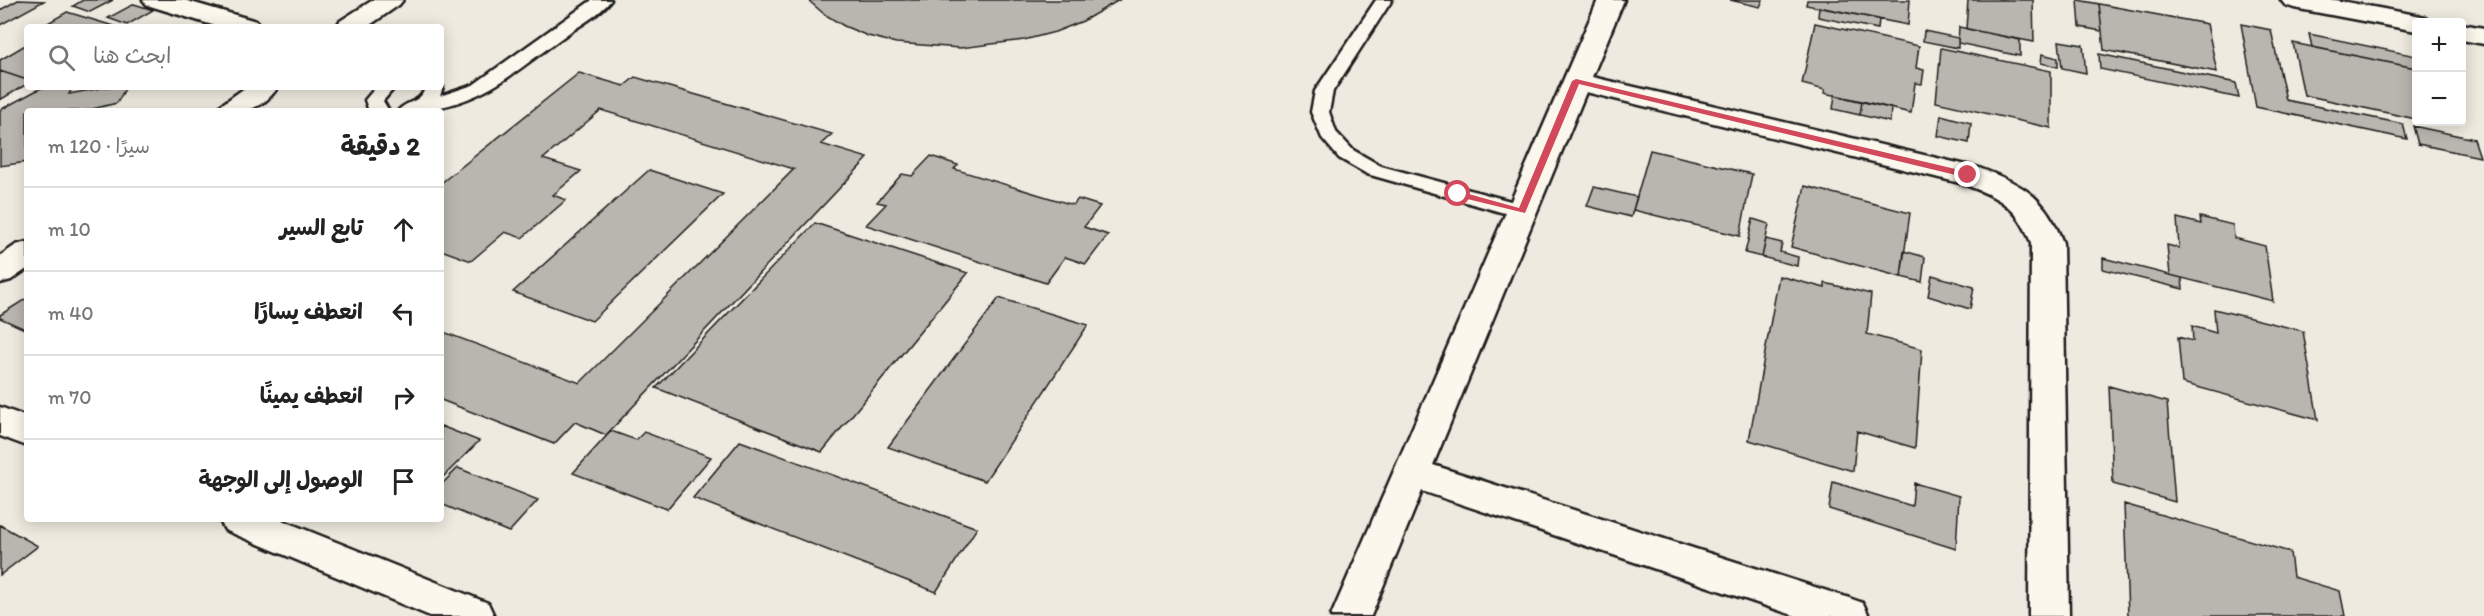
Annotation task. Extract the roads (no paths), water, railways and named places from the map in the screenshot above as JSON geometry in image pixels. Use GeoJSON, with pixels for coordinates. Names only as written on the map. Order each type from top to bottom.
{"type":"FeatureCollection","features":[{"type":"Feature","properties":{"kind":"street"},"geometry":{"type":"LineString","coordinates":[[156,0],[237,24]]}},
{"type":"Feature","properties":{"kind":"street"},"geometry":{"type":"LineString","coordinates":[[354,24],[390,0]]}},
{"type":"Feature","properties":{"kind":"street"},"geometry":{"type":"LineString","coordinates":[[1351,616],[1611,0]]}},
{"type":"Feature","properties":{"kind":"street"},"geometry":{"type":"LineString","coordinates":[[2294,0],[2412,22]]}},
{"type":"Feature","properties":{"kind":"street"},"geometry":{"type":"LineString","coordinates":[[2466,33],[2484,36]]}},
{"type":"Feature","properties":{"kind":"street"},"geometry":{"type":"LineString","coordinates":[[1576,81],[1968,175],[2000,186],[2026,203],[2042,224],[2047,243],[2049,616]]}},
{"type":"Feature","properties":{"kind":"street"},"geometry":{"type":"LineString","coordinates":[[235,108],[260,90]]}},
{"type":"Feature","properties":{"kind":"street"},"geometry":{"type":"LineString","coordinates":[[0,272],[24,255]]}},
{"type":"Feature","properties":{"kind":"street"},"geometry":{"type":"LineString","coordinates":[[0,421],[24,431]]}},
{"type":"Feature","properties":{"kind":"street"},"geometry":{"type":"LineString","coordinates":[[1412,473],[1850,616]]}},
{"type":"Feature","properties":{"kind":"street"},"geometry":{"type":"LineString","coordinates":[[245,522],[474,616]]}},
{"type":"Feature","properties":{"kind":"lane"},"geometry":{"type":"LineString","coordinates":[[415,108],[451,100],[479,89],[603,0]]}},
{"type":"Feature","properties":{"kind":"lane"},"geometry":{"type":"LineString","coordinates":[[1384,0],[1324,91],[1320,112],[1328,134],[1346,154],[1374,170],[1522,211]]}},
{"type":"Feature","properties":{"kind":"lane"},"geometry":{"type":"LineString","coordinates":[[364,90],[378,102]]}},
{"type":"Feature","properties":{"kind":"lane"},"geometry":{"type":"LineString","coordinates":[[415,108],[432,97],[433,90]]}}]}
